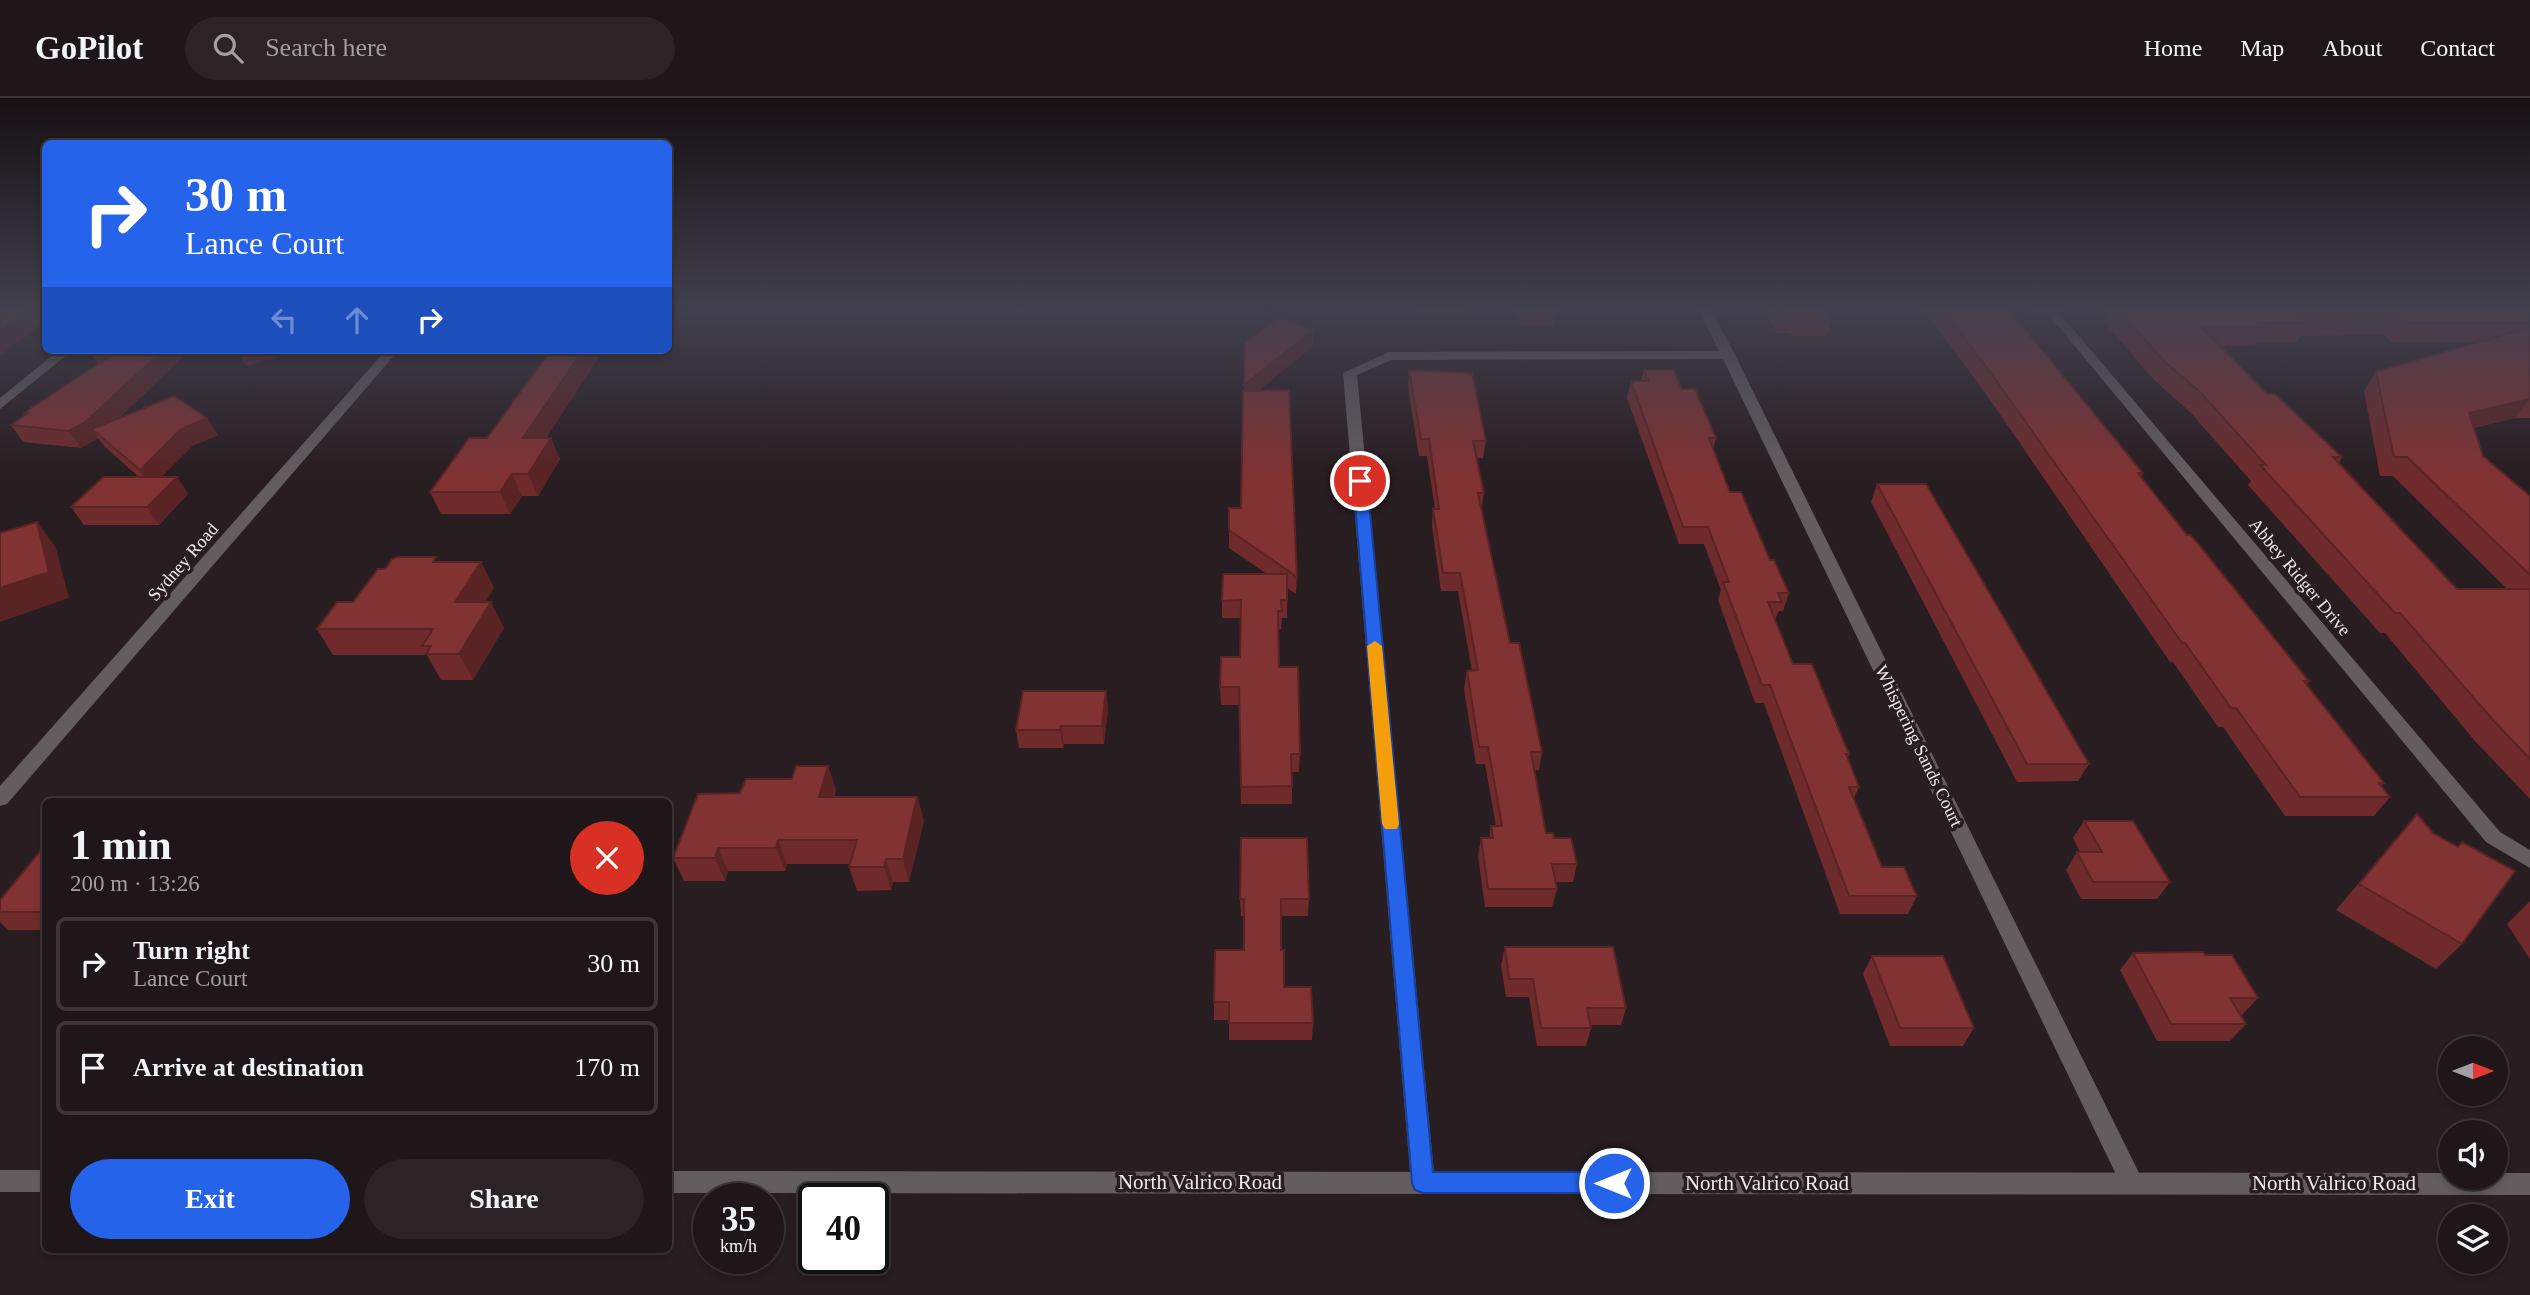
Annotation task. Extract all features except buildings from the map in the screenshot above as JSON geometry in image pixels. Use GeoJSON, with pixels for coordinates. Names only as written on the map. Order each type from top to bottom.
{"type":"FeatureCollection","features":[{"type":"Feature","properties":{"kind":"street"},"geometry":{"type":"LineString","coordinates":[[0,405],[49,365]]}},
{"type":"Feature","properties":{"kind":"street","name":"Sydney Road"},"geometry":{"type":"LineString","coordinates":[[0,799],[380,365]]}},
{"type":"Feature","properties":{"kind":"street"},"geometry":{"type":"LineString","coordinates":[[1369,365],[1350,373],[1423,1183]]}},
{"type":"Feature","properties":{"kind":"street","name":"Whispering Sands Court"},"geometry":{"type":"LineString","coordinates":[[1733,365],[2132,1183]]}},
{"type":"Feature","properties":{"kind":"street","name":"Abbey Ridger Drive"},"geometry":{"type":"LineString","coordinates":[[2097,365],[2493,838],[2530,860]]}},
{"type":"Feature","properties":{"kind":"street"},"geometry":{"type":"LineString","coordinates":[[0,1181],[42,1181]]}},
{"type":"Feature","properties":{"kind":"street","name":"North Valrico Road"},"geometry":{"type":"LineString","coordinates":[[672,1182],[2530,1184]]}},
{"type":"Feature","properties":{"kind":"slow traffic"},"geometry":{"type":"LineString","coordinates":[[1375,646],[1391,824]]}},
{"type":"Feature","properties":{"kind":"route"},"geometry":{"type":"LineString","coordinates":[[1360,481],[1423,1183],[1614,1183]]}}]}
